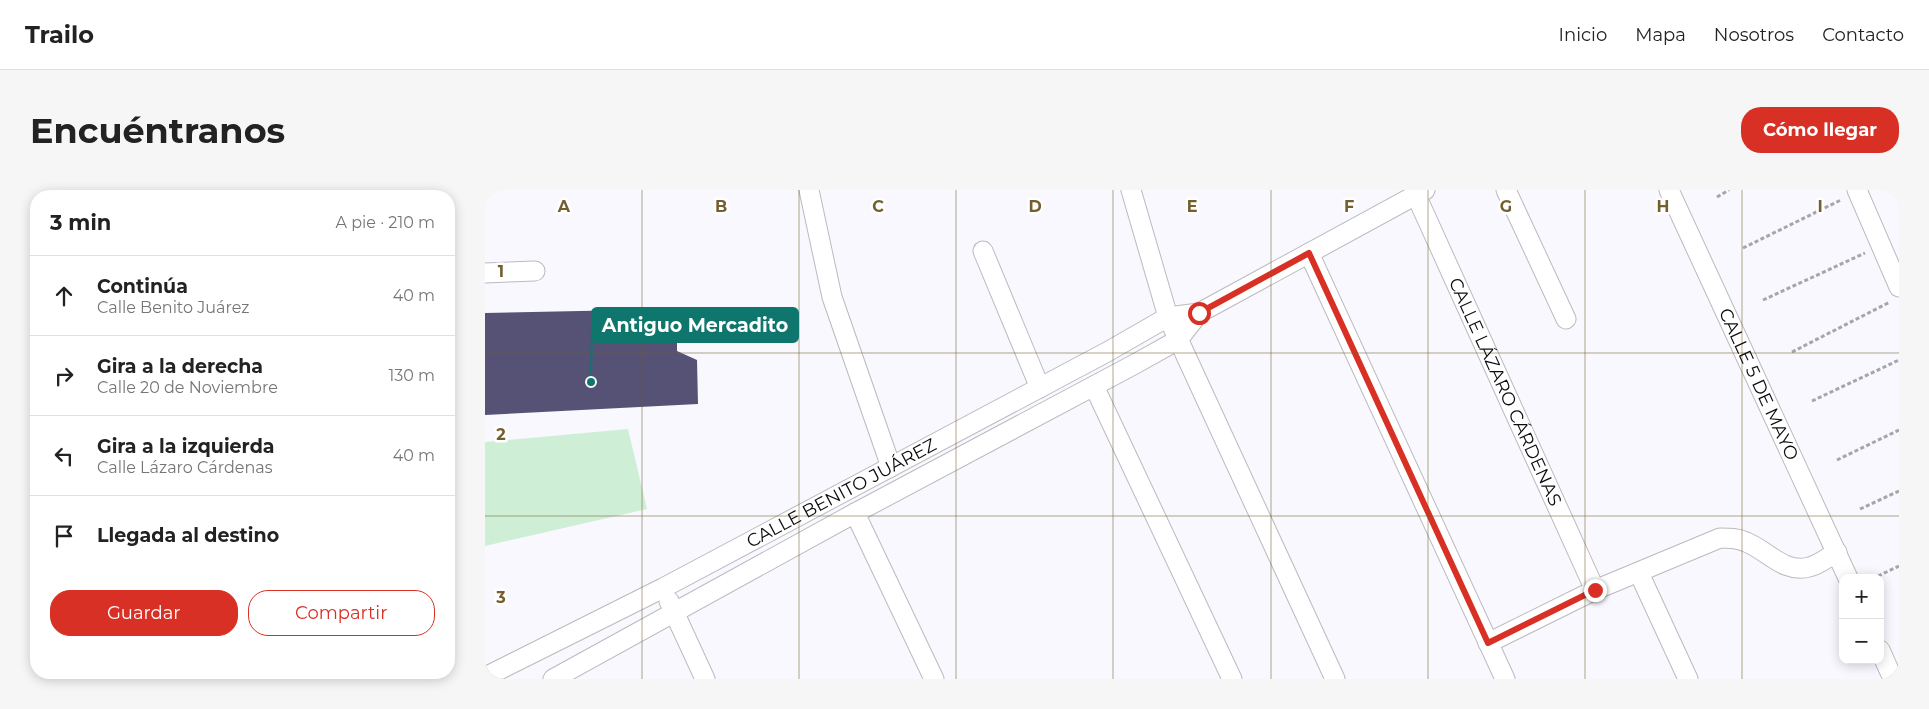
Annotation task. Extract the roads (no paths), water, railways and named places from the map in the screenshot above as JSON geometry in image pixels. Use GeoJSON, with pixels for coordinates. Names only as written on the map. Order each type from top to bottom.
{"type":"FeatureCollection","features":[{"type":"Feature","properties":{"kind":"street"},"geometry":{"type":"LineString","coordinates":[[809,190],[833,297],[891,467]]}},
{"type":"Feature","properties":{"kind":"street"},"geometry":{"type":"LineString","coordinates":[[1131,190],[1168,317],[1335,679]]}},
{"type":"Feature","properties":{"kind":"street"},"geometry":{"type":"LineString","coordinates":[[1505,190],[1566,319]]}},
{"type":"Feature","properties":{"kind":"street","name":"CALLE 5 DE MAYO"},"geometry":{"type":"LineString","coordinates":[[1669,190],[1846,574]]}},
{"type":"Feature","properties":{"kind":"street"},"geometry":{"type":"LineString","coordinates":[[1857,191],[1881,245],[1895,295]]}},
{"type":"Feature","properties":{"kind":"street","name":"CALLE BENITO JUÁREZ"},"geometry":{"type":"LineString","coordinates":[[485,677],[663,588],[1040,388],[1168,317],[1199,313],[1421,192]]}},
{"type":"Feature","properties":{"kind":"street","name":"CALLE LÁZARO CÁRDENAS"},"geometry":{"type":"LineString","coordinates":[[1421,192],[1595,590]]}},
{"type":"Feature","properties":{"kind":"street"},"geometry":{"type":"LineString","coordinates":[[983,250],[1040,388]]}},
{"type":"Feature","properties":{"kind":"street"},"geometry":{"type":"LineString","coordinates":[[1309,253],[1505,679]]}},
{"type":"Feature","properties":{"kind":"street"},"geometry":{"type":"LineString","coordinates":[[485,273],[535,271]]}},
{"type":"Feature","properties":{"kind":"street","name":"CALLE BENITO JUÁREZ"},"geometry":{"type":"LineString","coordinates":[[553,679],[855,513],[1178,340],[1199,313]]}},
{"type":"Feature","properties":{"kind":"street"},"geometry":{"type":"LineString","coordinates":[[1095,386],[1232,679]]}},
{"type":"Feature","properties":{"kind":"street"},"geometry":{"type":"LineString","coordinates":[[855,513],[934,679]]}},
{"type":"Feature","properties":{"kind":"street"},"geometry":{"type":"LineString","coordinates":[[1488,643],[1595,590],[1720,538],[1745,541],[1781,564],[1798,568],[1810,567],[1837,552]]}},
{"type":"Feature","properties":{"kind":"street"},"geometry":{"type":"LineString","coordinates":[[1639,573],[1688,679]]}},
{"type":"Feature","properties":{"kind":"street"},"geometry":{"type":"LineString","coordinates":[[663,588],[705,679]]}},
{"type":"Feature","properties":{"kind":"street"},"geometry":{"type":"LineString","coordinates":[[1884,659],[1893,679]]}},
{"type":"Feature","properties":{"kind":"place","name":"Antiguo Mercadito"},"geometry":{"type":"Point","coordinates":[591,382]}}]}
